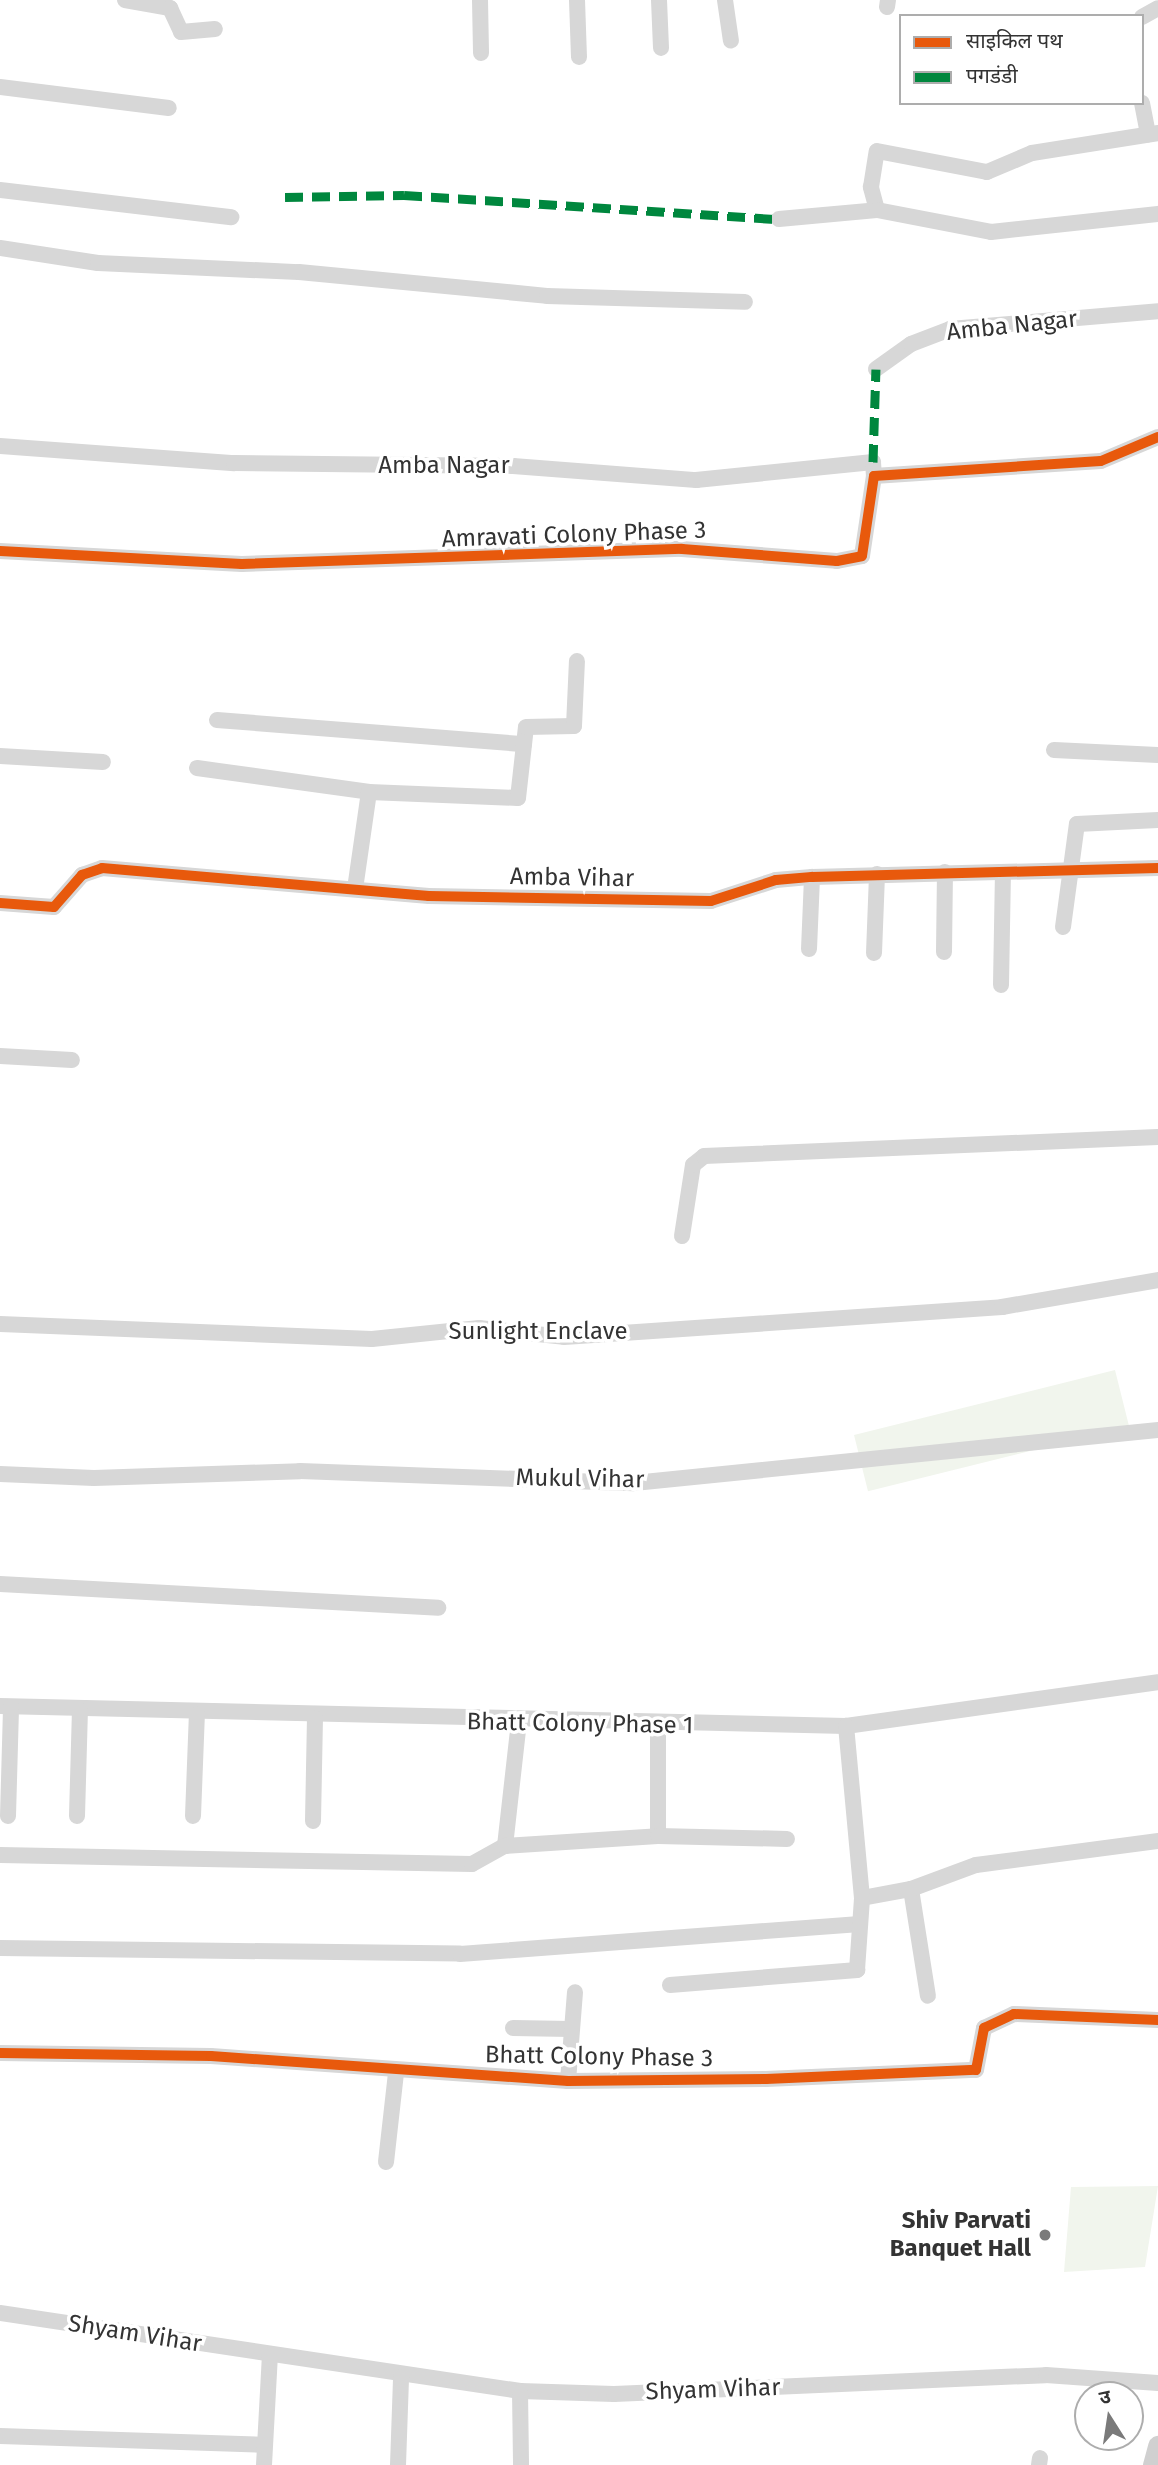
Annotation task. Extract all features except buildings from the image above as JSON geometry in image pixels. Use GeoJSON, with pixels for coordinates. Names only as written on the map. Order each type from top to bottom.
{"type":"FeatureCollection","features":[{"type":"Feature","properties":{"kind":"main road"},"geometry":{"type":"LineString","coordinates":[[1153,2465],[1158,2446]]}},
{"type":"Feature","properties":{"kind":"street"},"geometry":{"type":"LineString","coordinates":[[125,0],[170,8],[181,32],[215,29]]}},
{"type":"Feature","properties":{"kind":"street"},"geometry":{"type":"LineString","coordinates":[[480,0],[481,54]]}},
{"type":"Feature","properties":{"kind":"street"},"geometry":{"type":"LineString","coordinates":[[577,0],[579,57]]}},
{"type":"Feature","properties":{"kind":"street"},"geometry":{"type":"LineString","coordinates":[[659,0],[661,48]]}},
{"type":"Feature","properties":{"kind":"street"},"geometry":{"type":"LineString","coordinates":[[726,0],[731,41]]}},
{"type":"Feature","properties":{"kind":"street"},"geometry":{"type":"LineString","coordinates":[[0,86],[169,108]]}},
{"type":"Feature","properties":{"kind":"street"},"geometry":{"type":"LineString","coordinates":[[877,210],[871,187],[877,151],[987,172],[1032,153],[1153,134],[1143,105]]}},
{"type":"Feature","properties":{"kind":"street"},"geometry":{"type":"LineString","coordinates":[[0,190],[231,217]]}},
{"type":"Feature","properties":{"kind":"street"},"geometry":{"type":"LineString","coordinates":[[779,219],[877,210],[991,232],[1158,214]]}},
{"type":"Feature","properties":{"kind":"street"},"geometry":{"type":"LineString","coordinates":[[0,248],[98,263],[299,272],[547,296],[745,302]]}},
{"type":"Feature","properties":{"kind":"street","name":"Amba Nagar"},"geometry":{"type":"LineString","coordinates":[[876,369],[911,344],[950,328],[1158,312]]}},
{"type":"Feature","properties":{"kind":"street"},"geometry":{"type":"LineString","coordinates":[[874,476],[1101,461],[1158,437]]}},
{"type":"Feature","properties":{"kind":"street","name":"Amba Nagar"},"geometry":{"type":"LineString","coordinates":[[0,446],[234,463],[513,466],[696,480],[873,462],[874,476]]}},
{"type":"Feature","properties":{"kind":"street","name":"Amravati Colony Phase 3"},"geometry":{"type":"LineString","coordinates":[[0,551],[242,564],[682,549],[837,561],[862,556],[874,476]]}},
{"type":"Feature","properties":{"kind":"street"},"geometry":{"type":"LineString","coordinates":[[197,768],[369,792],[518,798],[526,727],[574,726],[577,661]]}},
{"type":"Feature","properties":{"kind":"street"},"geometry":{"type":"LineString","coordinates":[[217,720],[524,744]]}},
{"type":"Feature","properties":{"kind":"street"},"geometry":{"type":"LineString","coordinates":[[1055,750],[1158,755]]}},
{"type":"Feature","properties":{"kind":"street"},"geometry":{"type":"LineString","coordinates":[[0,756],[103,762]]}},
{"type":"Feature","properties":{"kind":"street"},"geometry":{"type":"LineString","coordinates":[[355,889],[369,792]]}},
{"type":"Feature","properties":{"kind":"street"},"geometry":{"type":"LineString","coordinates":[[1063,928],[1077,824],[1158,820]]}},
{"type":"Feature","properties":{"kind":"street","name":"Amba Vihar"},"geometry":{"type":"LineString","coordinates":[[0,903],[54,907],[82,875],[102,868],[355,889],[710,901],[776,880],[812,877],[1158,868]]}},
{"type":"Feature","properties":{"kind":"street"},"geometry":{"type":"LineString","coordinates":[[944,952],[945,872]]}},
{"type":"Feature","properties":{"kind":"street"},"geometry":{"type":"LineString","coordinates":[[1001,985],[1003,872]]}},
{"type":"Feature","properties":{"kind":"street"},"geometry":{"type":"LineString","coordinates":[[874,953],[877,874]]}},
{"type":"Feature","properties":{"kind":"street"},"geometry":{"type":"LineString","coordinates":[[809,948],[812,877]]}},
{"type":"Feature","properties":{"kind":"street"},"geometry":{"type":"LineString","coordinates":[[0,1056],[72,1060]]}},
{"type":"Feature","properties":{"kind":"street"},"geometry":{"type":"LineString","coordinates":[[682,1236],[693,1166],[704,1156],[1158,1137]]}},
{"type":"Feature","properties":{"kind":"street","name":"Sunlight Enclave"},"geometry":{"type":"LineString","coordinates":[[0,1324],[372,1339],[479,1328],[564,1337],[1002,1307],[1158,1280]]}},
{"type":"Feature","properties":{"kind":"street","name":"Mukul Vihar"},"geometry":{"type":"LineString","coordinates":[[0,1474],[94,1478],[300,1471],[634,1483],[1158,1430]]}},
{"type":"Feature","properties":{"kind":"street"},"geometry":{"type":"LineString","coordinates":[[0,1584],[438,1608]]}},
{"type":"Feature","properties":{"kind":"street","name":"Bhatt Colony Phase 1"},"geometry":{"type":"LineString","coordinates":[[6,1707],[657,1726],[846,1726],[1158,1682]]}},
{"type":"Feature","properties":{"kind":"street"},"geometry":{"type":"LineString","coordinates":[[6,1707],[8,1816]]}},
{"type":"Feature","properties":{"kind":"street"},"geometry":{"type":"LineString","coordinates":[[76,1816],[80,1711]]}},
{"type":"Feature","properties":{"kind":"street"},"geometry":{"type":"LineString","coordinates":[[193,1816],[197,1714]]}},
{"type":"Feature","properties":{"kind":"street"},"geometry":{"type":"LineString","coordinates":[[313,1821],[316,1718]]}},
{"type":"Feature","properties":{"kind":"street"},"geometry":{"type":"LineString","coordinates":[[505,1846],[519,1722]]}},
{"type":"Feature","properties":{"kind":"street"},"geometry":{"type":"LineString","coordinates":[[657,1726],[658,1836]]}},
{"type":"Feature","properties":{"kind":"street"},"geometry":{"type":"LineString","coordinates":[[670,1985],[852,1974],[862,1898],[846,1726]]}},
{"type":"Feature","properties":{"kind":"street"},"geometry":{"type":"LineString","coordinates":[[0,1855],[472,1864],[505,1846],[658,1836],[787,1839]]}},
{"type":"Feature","properties":{"kind":"street"},"geometry":{"type":"LineString","coordinates":[[862,1898],[911,1889],[976,1865],[1158,1841]]}},
{"type":"Feature","properties":{"kind":"street"},"geometry":{"type":"LineString","coordinates":[[911,1889],[928,1996]]}},
{"type":"Feature","properties":{"kind":"street"},"geometry":{"type":"LineString","coordinates":[[0,1948],[460,1954],[860,1924]]}},
{"type":"Feature","properties":{"kind":"street"},"geometry":{"type":"LineString","coordinates":[[568,2081],[575,1992]]}},
{"type":"Feature","properties":{"kind":"street","name":"Bhatt Colony Phase 3"},"geometry":{"type":"LineString","coordinates":[[0,2053],[211,2056],[396,2073],[568,2081],[976,2070],[984,2028],[1014,2014],[1158,2020]]}},
{"type":"Feature","properties":{"kind":"street"},"geometry":{"type":"LineString","coordinates":[[513,2028],[571,2029]]}},
{"type":"Feature","properties":{"kind":"street"},"geometry":{"type":"LineString","coordinates":[[386,2162],[396,2073]]}},
{"type":"Feature","properties":{"kind":"street","name":"Shyam Vihar"},"geometry":{"type":"LineString","coordinates":[[0,2313],[401,2376],[520,2391],[614,2394],[1046,2375],[1158,2383]]}},
{"type":"Feature","properties":{"kind":"street"},"geometry":{"type":"LineString","coordinates":[[264,2465],[270,2356]]}},
{"type":"Feature","properties":{"kind":"street"},"geometry":{"type":"LineString","coordinates":[[398,2465],[401,2376]]}},
{"type":"Feature","properties":{"kind":"street"},"geometry":{"type":"LineString","coordinates":[[520,2391],[521,2465]]}},
{"type":"Feature","properties":{"kind":"street"},"geometry":{"type":"LineString","coordinates":[[0,2436],[265,2445]]}},
{"type":"Feature","properties":{"kind":"shaded area"},"geometry":{"type":"Polygon","coordinates":[[[1115,1370],[1129,1426],[868,1491],[854,1435],[1115,1370]]]}},
{"type":"Feature","properties":{"kind":"shaded area"},"geometry":{"type":"Polygon","coordinates":[[[1158,2186],[1145,2267],[1064,2272],[1071,2187],[1158,2186]]]}},
{"type":"Feature","properties":{"kind":"marked path"},"geometry":{"type":"LineString","coordinates":[[285,197],[404,195],[779,219]]}},
{"type":"Feature","properties":{"kind":"marked path"},"geometry":{"type":"LineString","coordinates":[[873,462],[876,369]]}},
{"type":"Feature","properties":{"kind":"cycle path"},"geometry":{"type":"LineString","coordinates":[[0,551],[242,564],[682,549],[837,561],[862,556],[874,476],[1101,461],[1158,437]]}},
{"type":"Feature","properties":{"kind":"cycle path"},"geometry":{"type":"LineString","coordinates":[[0,903],[54,907],[82,875],[102,868],[429,896],[711,901],[776,880],[812,877],[1158,868]]}},
{"type":"Feature","properties":{"kind":"cycle path"},"geometry":{"type":"LineString","coordinates":[[0,2053],[211,2056],[568,2081],[766,2079],[976,2070],[984,2028],[1014,2014],[1158,2020]]}},
{"type":"Feature","properties":{"kind":"place","name":"Shiv Parvati Banquet Hall"},"geometry":{"type":"Point","coordinates":[1045,2235]}}]}
